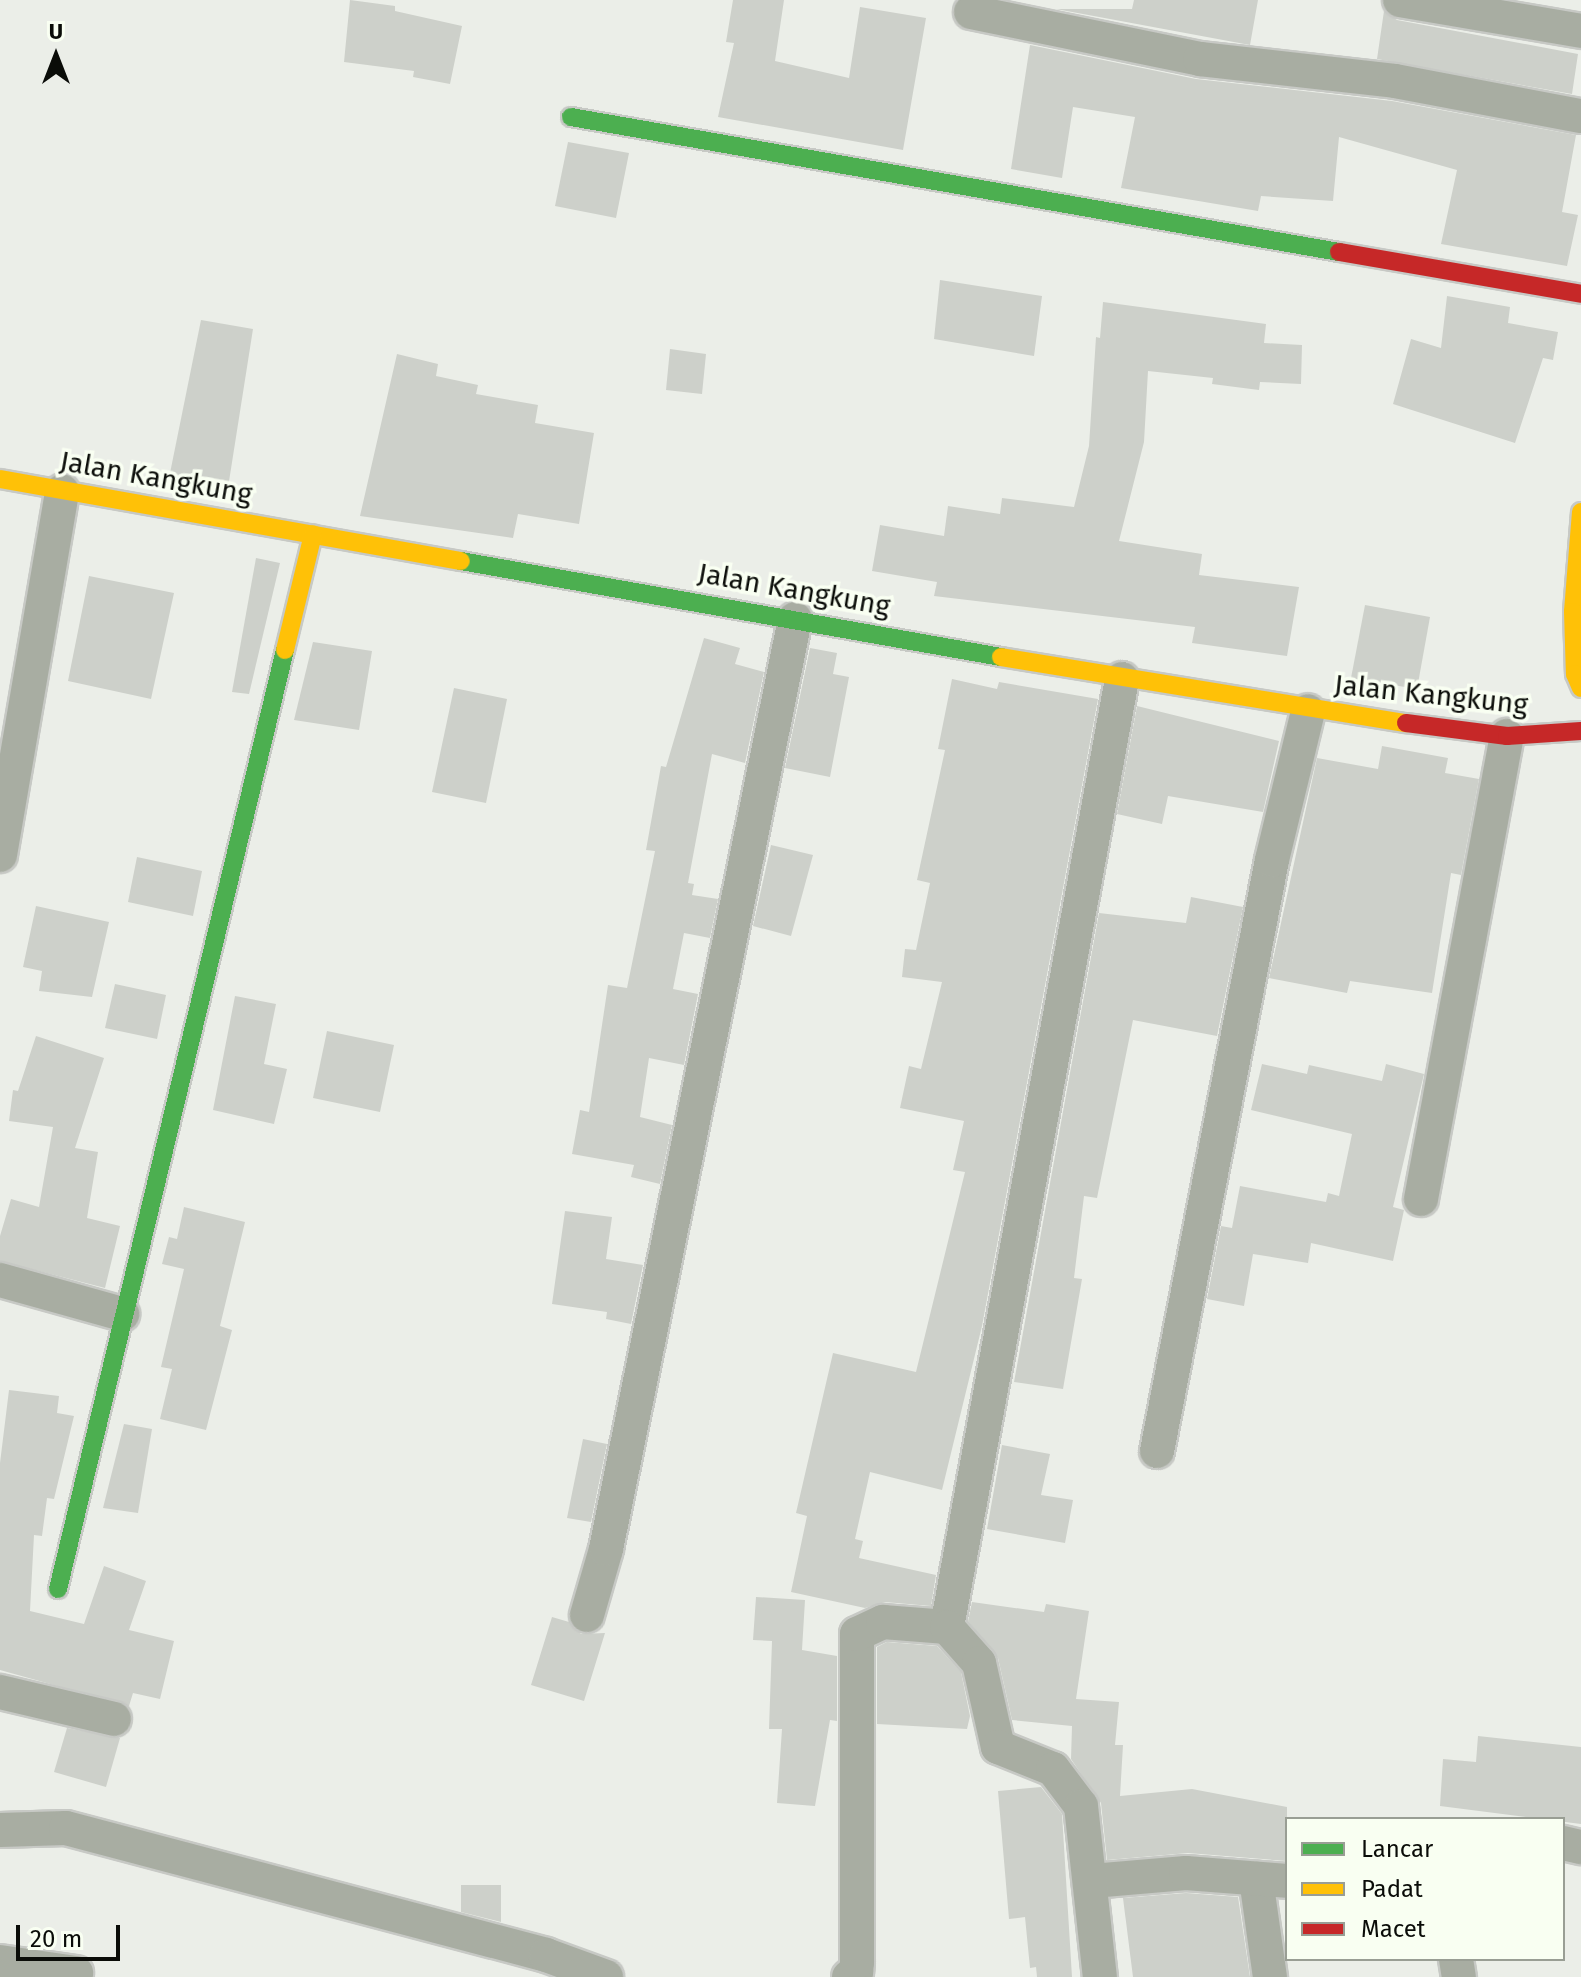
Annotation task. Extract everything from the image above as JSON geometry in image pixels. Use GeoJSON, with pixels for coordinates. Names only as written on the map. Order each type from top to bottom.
{"type":"FeatureCollection","features":[{"type":"Feature","properties":{"kind":"street"},"geometry":{"type":"LineString","coordinates":[[1400,0],[1581,31]]}},
{"type":"Feature","properties":{"kind":"street"},"geometry":{"type":"LineString","coordinates":[[971,12],[1200,59],[1395,81],[1581,116]]}},
{"type":"Feature","properties":{"kind":"street"},"geometry":{"type":"LineString","coordinates":[[571,117],[1581,294]]}},
{"type":"Feature","properties":{"kind":"street","name":"Jalan Kangkung"},"geometry":{"type":"LineString","coordinates":[[0,479],[1308,711],[1507,736],[1581,731]]}},
{"type":"Feature","properties":{"kind":"street"},"geometry":{"type":"LineString","coordinates":[[0,855],[62,491]]}},
{"type":"Feature","properties":{"kind":"street"},"geometry":{"type":"LineString","coordinates":[[1581,512],[1573,612],[1575,674],[1581,688]]}},
{"type":"Feature","properties":{"kind":"street"},"geometry":{"type":"LineString","coordinates":[[58,1589],[122,1314],[313,534]]}},
{"type":"Feature","properties":{"kind":"street"},"geometry":{"type":"LineString","coordinates":[[587,1615],[606,1549],[795,619]]}},
{"type":"Feature","properties":{"kind":"street"},"geometry":{"type":"LineString","coordinates":[[947,1627],[1122,679]]}},
{"type":"Feature","properties":{"kind":"street"},"geometry":{"type":"LineString","coordinates":[[1157,1451],[1272,860],[1308,711]]}},
{"type":"Feature","properties":{"kind":"street"},"geometry":{"type":"LineString","coordinates":[[1421,1199],[1507,736]]}},
{"type":"Feature","properties":{"kind":"street"},"geometry":{"type":"LineString","coordinates":[[0,1280],[122,1314]]}},
{"type":"Feature","properties":{"kind":"street"},"geometry":{"type":"LineString","coordinates":[[849,1977],[856,1972],[857,1962],[857,1634],[883,1622],[947,1627],[979,1663],[998,1747],[1053,1769],[1081,1806],[1092,1881],[1100,1977]]}},
{"type":"Feature","properties":{"kind":"street"},"geometry":{"type":"LineString","coordinates":[[0,1692],[114,1719]]}},
{"type":"Feature","properties":{"kind":"street"},"geometry":{"type":"LineString","coordinates":[[0,1830],[66,1828],[546,1955],[606,1977]]}},
{"type":"Feature","properties":{"kind":"street"},"geometry":{"type":"LineString","coordinates":[[1092,1881],[1186,1873],[1272,1880],[1270,1977]]}},
{"type":"Feature","properties":{"kind":"street"},"geometry":{"type":"LineString","coordinates":[[0,1962],[76,1973]]}},
{"type":"Feature","properties":{"kind":"building"},"geometry":{"type":"Polygon","coordinates":[[[350,0],[395,6],[395,11],[462,26],[450,84],[413,77],[414,71],[344,62],[350,0]]]}},
{"type":"Feature","properties":{"kind":"building"},"geometry":{"type":"Polygon","coordinates":[[[733,0],[784,0],[775,61],[849,78],[860,7],[926,18],[903,150],[718,117],[734,43],[726,42],[733,0]]]}},
{"type":"Feature","properties":{"kind":"building"},"geometry":{"type":"Polygon","coordinates":[[[1134,0],[1258,0],[1250,45],[1056,9],[1132,9],[1134,0]]]}},
{"type":"Feature","properties":{"kind":"building"},"geometry":{"type":"Polygon","coordinates":[[[1384,11],[1397,20],[1578,54],[1572,94],[1377,59],[1384,11]]]}},
{"type":"Feature","properties":{"kind":"building"},"geometry":{"type":"Polygon","coordinates":[[[1030,45],[1196,79],[1392,101],[1576,135],[1562,212],[1578,215],[1567,266],[1441,244],[1457,170],[1339,137],[1333,201],[1261,196],[1258,211],[1121,188],[1135,117],[1073,107],[1062,178],[1011,169],[1030,45]]]}},
{"type":"Feature","properties":{"kind":"building"},"geometry":{"type":"Polygon","coordinates":[[[568,142],[629,153],[616,218],[555,206],[568,142]]]}},
{"type":"Feature","properties":{"kind":"building"},"geometry":{"type":"Polygon","coordinates":[[[940,280],[1042,296],[1034,356],[934,339],[940,280]]]}},
{"type":"Feature","properties":{"kind":"building"},"geometry":{"type":"Polygon","coordinates":[[[1447,296],[1510,307],[1508,323],[1558,332],[1553,360],[1543,358],[1515,443],[1393,404],[1411,339],[1441,348],[1447,296]]]}},
{"type":"Feature","properties":{"kind":"building"},"geometry":{"type":"Polygon","coordinates":[[[1103,302],[1266,324],[1264,343],[1302,345],[1301,384],[1260,382],[1259,390],[1212,384],[1213,378],[1148,371],[1144,442],[1119,541],[1202,554],[1199,575],[1299,587],[1287,656],[1192,643],[1195,627],[934,596],[937,582],[872,571],[880,525],[944,536],[948,506],[1000,514],[1002,498],[1074,507],[1089,446],[1096,337],[1100,338],[1103,302]]]}},
{"type":"Feature","properties":{"kind":"building"},"geometry":{"type":"Polygon","coordinates":[[[201,320],[253,329],[227,494],[168,483],[201,320]]]}},
{"type":"Feature","properties":{"kind":"building"},"geometry":{"type":"Polygon","coordinates":[[[670,349],[706,354],[702,394],[666,390],[670,349]]]}},
{"type":"Feature","properties":{"kind":"building"},"geometry":{"type":"Polygon","coordinates":[[[397,354],[438,364],[436,376],[478,385],[476,394],[538,405],[535,423],[594,433],[579,524],[518,514],[513,538],[360,516],[397,354]]]}},
{"type":"Feature","properties":{"kind":"building"},"geometry":{"type":"Polygon","coordinates":[[[256,558],[280,563],[249,694],[232,692],[256,558]]]}},
{"type":"Feature","properties":{"kind":"building"},"geometry":{"type":"Polygon","coordinates":[[[89,576],[174,593],[151,699],[68,681],[89,576]]]}},
{"type":"Feature","properties":{"kind":"building"},"geometry":{"type":"Polygon","coordinates":[[[1365,605],[1430,617],[1417,689],[1351,678],[1365,605]]]}},
{"type":"Feature","properties":{"kind":"building"},"geometry":{"type":"Polygon","coordinates":[[[704,638],[740,648],[735,664],[764,672],[745,763],[712,754],[688,883],[694,884],[692,895],[718,899],[710,938],[684,933],[673,989],[698,994],[684,1065],[649,1058],[640,1117],[672,1125],[660,1184],[631,1177],[634,1165],[572,1154],[580,1110],[589,1112],[608,985],[627,988],[655,851],[646,850],[661,766],[666,767],[704,638]]]}},
{"type":"Feature","properties":{"kind":"building"},"geometry":{"type":"Polygon","coordinates":[[[313,642],[372,651],[359,730],[294,720],[313,642]]]}},
{"type":"Feature","properties":{"kind":"building"},"geometry":{"type":"Polygon","coordinates":[[[810,648],[837,653],[833,674],[849,677],[830,777],[785,768],[810,648]]]}},
{"type":"Feature","properties":{"kind":"building"},"geometry":{"type":"Polygon","coordinates":[[[952,679],[997,689],[999,682],[1098,699],[982,1326],[942,1490],[870,1472],[855,1539],[863,1541],[859,1558],[936,1575],[931,1606],[885,1602],[865,1608],[791,1592],[807,1516],[796,1513],[833,1353],[916,1372],[965,1172],[953,1170],[964,1121],[900,1108],[909,1066],[921,1069],[942,982],[902,977],[905,949],[916,950],[930,883],[917,880],[945,750],[938,749],[952,679]]]}},
{"type":"Feature","properties":{"kind":"building"},"geometry":{"type":"Polygon","coordinates":[[[454,688],[507,699],[486,803],[432,792],[454,688]]]}},
{"type":"Feature","properties":{"kind":"building"},"geometry":{"type":"Polygon","coordinates":[[[1137,706],[1279,741],[1263,812],[1168,796],[1162,824],[1117,814],[1137,706]]]}},
{"type":"Feature","properties":{"kind":"building"},"geometry":{"type":"Polygon","coordinates":[[[1382,746],[1448,758],[1445,773],[1479,779],[1461,875],[1451,873],[1432,993],[1350,981],[1347,993],[1269,978],[1317,758],[1378,769],[1382,746]]]}},
{"type":"Feature","properties":{"kind":"building"},"geometry":{"type":"Polygon","coordinates":[[[771,845],[813,855],[791,936],[753,926],[771,845]]]}},
{"type":"Feature","properties":{"kind":"building"},"geometry":{"type":"Polygon","coordinates":[[[137,857],[202,871],[193,916],[128,902],[137,857]]]}},
{"type":"Feature","properties":{"kind":"building"},"geometry":{"type":"Polygon","coordinates":[[[1191,897],[1243,907],[1217,1036],[1133,1020],[1097,1198],[1084,1196],[1074,1278],[1082,1279],[1063,1389],[1014,1382],[1099,913],[1186,923],[1191,897]]]}},
{"type":"Feature","properties":{"kind":"building"},"geometry":{"type":"Polygon","coordinates":[[[36,906],[109,922],[92,997],[39,991],[42,971],[23,967],[36,906]]]}},
{"type":"Feature","properties":{"kind":"building"},"geometry":{"type":"Polygon","coordinates":[[[115,984],[166,995],[157,1039],[105,1028],[115,984]]]}},
{"type":"Feature","properties":{"kind":"building"},"geometry":{"type":"Polygon","coordinates":[[[235,996],[276,1004],[264,1064],[287,1069],[274,1124],[213,1110],[235,996]]]}},
{"type":"Feature","properties":{"kind":"building"},"geometry":{"type":"Polygon","coordinates":[[[327,1031],[394,1045],[380,1112],[313,1098],[327,1031]]]}},
{"type":"Feature","properties":{"kind":"building"},"geometry":{"type":"Polygon","coordinates":[[[36,1036],[104,1058],[75,1148],[98,1152],[87,1218],[120,1226],[105,1288],[0,1261],[0,1236],[11,1199],[39,1207],[53,1127],[9,1121],[13,1090],[18,1091],[36,1036]]]}},
{"type":"Feature","properties":{"kind":"building"},"geometry":{"type":"Polygon","coordinates":[[[1262,1064],[1307,1074],[1309,1065],[1382,1081],[1386,1064],[1424,1074],[1393,1207],[1404,1210],[1393,1261],[1311,1243],[1308,1263],[1253,1254],[1244,1306],[1207,1299],[1221,1226],[1232,1228],[1240,1186],[1326,1202],[1328,1193],[1339,1196],[1352,1134],[1251,1110],[1262,1064]]]}},
{"type":"Feature","properties":{"kind":"building"},"geometry":{"type":"Polygon","coordinates":[[[184,1207],[245,1222],[220,1326],[232,1330],[206,1430],[160,1419],[172,1369],[161,1367],[184,1269],[162,1264],[169,1237],[177,1239],[184,1207]]]}},
{"type":"Feature","properties":{"kind":"building"},"geometry":{"type":"Polygon","coordinates":[[[565,1211],[612,1217],[606,1259],[643,1265],[631,1324],[606,1319],[607,1312],[552,1304],[565,1211]]]}},
{"type":"Feature","properties":{"kind":"building"},"geometry":{"type":"Polygon","coordinates":[[[9,1390],[59,1396],[57,1413],[74,1416],[54,1499],[47,1498],[42,1536],[34,1535],[30,1611],[84,1624],[104,1566],[146,1581],[129,1630],[174,1641],[160,1699],[133,1693],[129,1706],[0,1670],[0,1463],[9,1390]]]}},
{"type":"Feature","properties":{"kind":"building"},"geometry":{"type":"Polygon","coordinates":[[[124,1424],[152,1429],[138,1513],[103,1508],[124,1424]]]}},
{"type":"Feature","properties":{"kind":"building"},"geometry":{"type":"Polygon","coordinates":[[[583,1439],[607,1444],[591,1522],[567,1518],[583,1439]]]}},
{"type":"Feature","properties":{"kind":"building"},"geometry":{"type":"Polygon","coordinates":[[[1002,1445],[1050,1454],[1041,1495],[1073,1500],[1065,1543],[987,1529],[1002,1445]]]}},
{"type":"Feature","properties":{"kind":"building"},"geometry":{"type":"Polygon","coordinates":[[[756,1597],[805,1600],[802,1650],[837,1656],[837,1721],[830,1720],[815,1806],[777,1803],[782,1729],[769,1729],[772,1641],[753,1640],[756,1597]]]}},
{"type":"Feature","properties":{"kind":"building"},"geometry":{"type":"Polygon","coordinates":[[[972,1602],[1044,1612],[1046,1604],[1089,1611],[1076,1699],[1119,1702],[1115,1745],[1123,1745],[1120,1796],[1192,1789],[1287,1807],[1285,1861],[1188,1853],[1107,1860],[1101,1803],[1071,1759],[1072,1726],[1012,1720],[998,1658],[968,1621],[972,1602]]]}},
{"type":"Feature","properties":{"kind":"building"},"geometry":{"type":"Polygon","coordinates":[[[552,1617],[569,1622],[581,1634],[605,1633],[584,1701],[531,1685],[552,1617]]]}},
{"type":"Feature","properties":{"kind":"building"},"geometry":{"type":"Polygon","coordinates":[[[887,1642],[937,1646],[961,1672],[970,1716],[967,1729],[877,1724],[877,1647],[887,1642]]]}},
{"type":"Feature","properties":{"kind":"building"},"geometry":{"type":"Polygon","coordinates":[[[67,1728],[120,1738],[106,1787],[54,1772],[67,1728]]]}},
{"type":"Feature","properties":{"kind":"building"},"geometry":{"type":"Polygon","coordinates":[[[1478,1736],[1581,1747],[1581,1824],[1565,1822],[1565,1817],[1526,1817],[1440,1806],[1443,1759],[1476,1762],[1478,1736]]]}},
{"type":"Feature","properties":{"kind":"building"},"geometry":{"type":"Polygon","coordinates":[[[1041,1787],[1062,1814],[1072,1977],[1037,1977],[1036,1967],[1030,1968],[1025,1917],[1009,1919],[998,1791],[1041,1787]]]}},
{"type":"Feature","properties":{"kind":"building"},"geometry":{"type":"Polygon","coordinates":[[[461,1885],[501,1885],[501,1922],[461,1912],[461,1885]]]}},
{"type":"Feature","properties":{"kind":"building"},"geometry":{"type":"Polygon","coordinates":[[[1186,1893],[1238,1897],[1250,1977],[1133,1977],[1123,1898],[1186,1893]]]}},
{"type":"Feature","properties":{"kind":"traffic: fast"},"geometry":{"type":"LineString","coordinates":[[571,117],[1339,252]]}},
{"type":"Feature","properties":{"kind":"traffic: fast"},"geometry":{"type":"LineString","coordinates":[[461,561],[1001,657]]}},
{"type":"Feature","properties":{"kind":"traffic: fast"},"geometry":{"type":"LineString","coordinates":[[58,1589],[285,650]]}},
{"type":"Feature","properties":{"kind":"traffic: slow"},"geometry":{"type":"LineString","coordinates":[[0,479],[461,561]]}},
{"type":"Feature","properties":{"kind":"traffic: slow"},"geometry":{"type":"LineString","coordinates":[[1581,512],[1573,612],[1575,674],[1581,688]]}},
{"type":"Feature","properties":{"kind":"traffic: slow"},"geometry":{"type":"LineString","coordinates":[[285,650],[313,534]]}},
{"type":"Feature","properties":{"kind":"traffic: slow"},"geometry":{"type":"LineString","coordinates":[[1001,657],[1406,723]]}},
{"type":"Feature","properties":{"kind":"traffic: jam"},"geometry":{"type":"LineString","coordinates":[[1339,252],[1581,294]]}},
{"type":"Feature","properties":{"kind":"traffic: jam"},"geometry":{"type":"LineString","coordinates":[[1406,723],[1507,736],[1581,731]]}}]}
